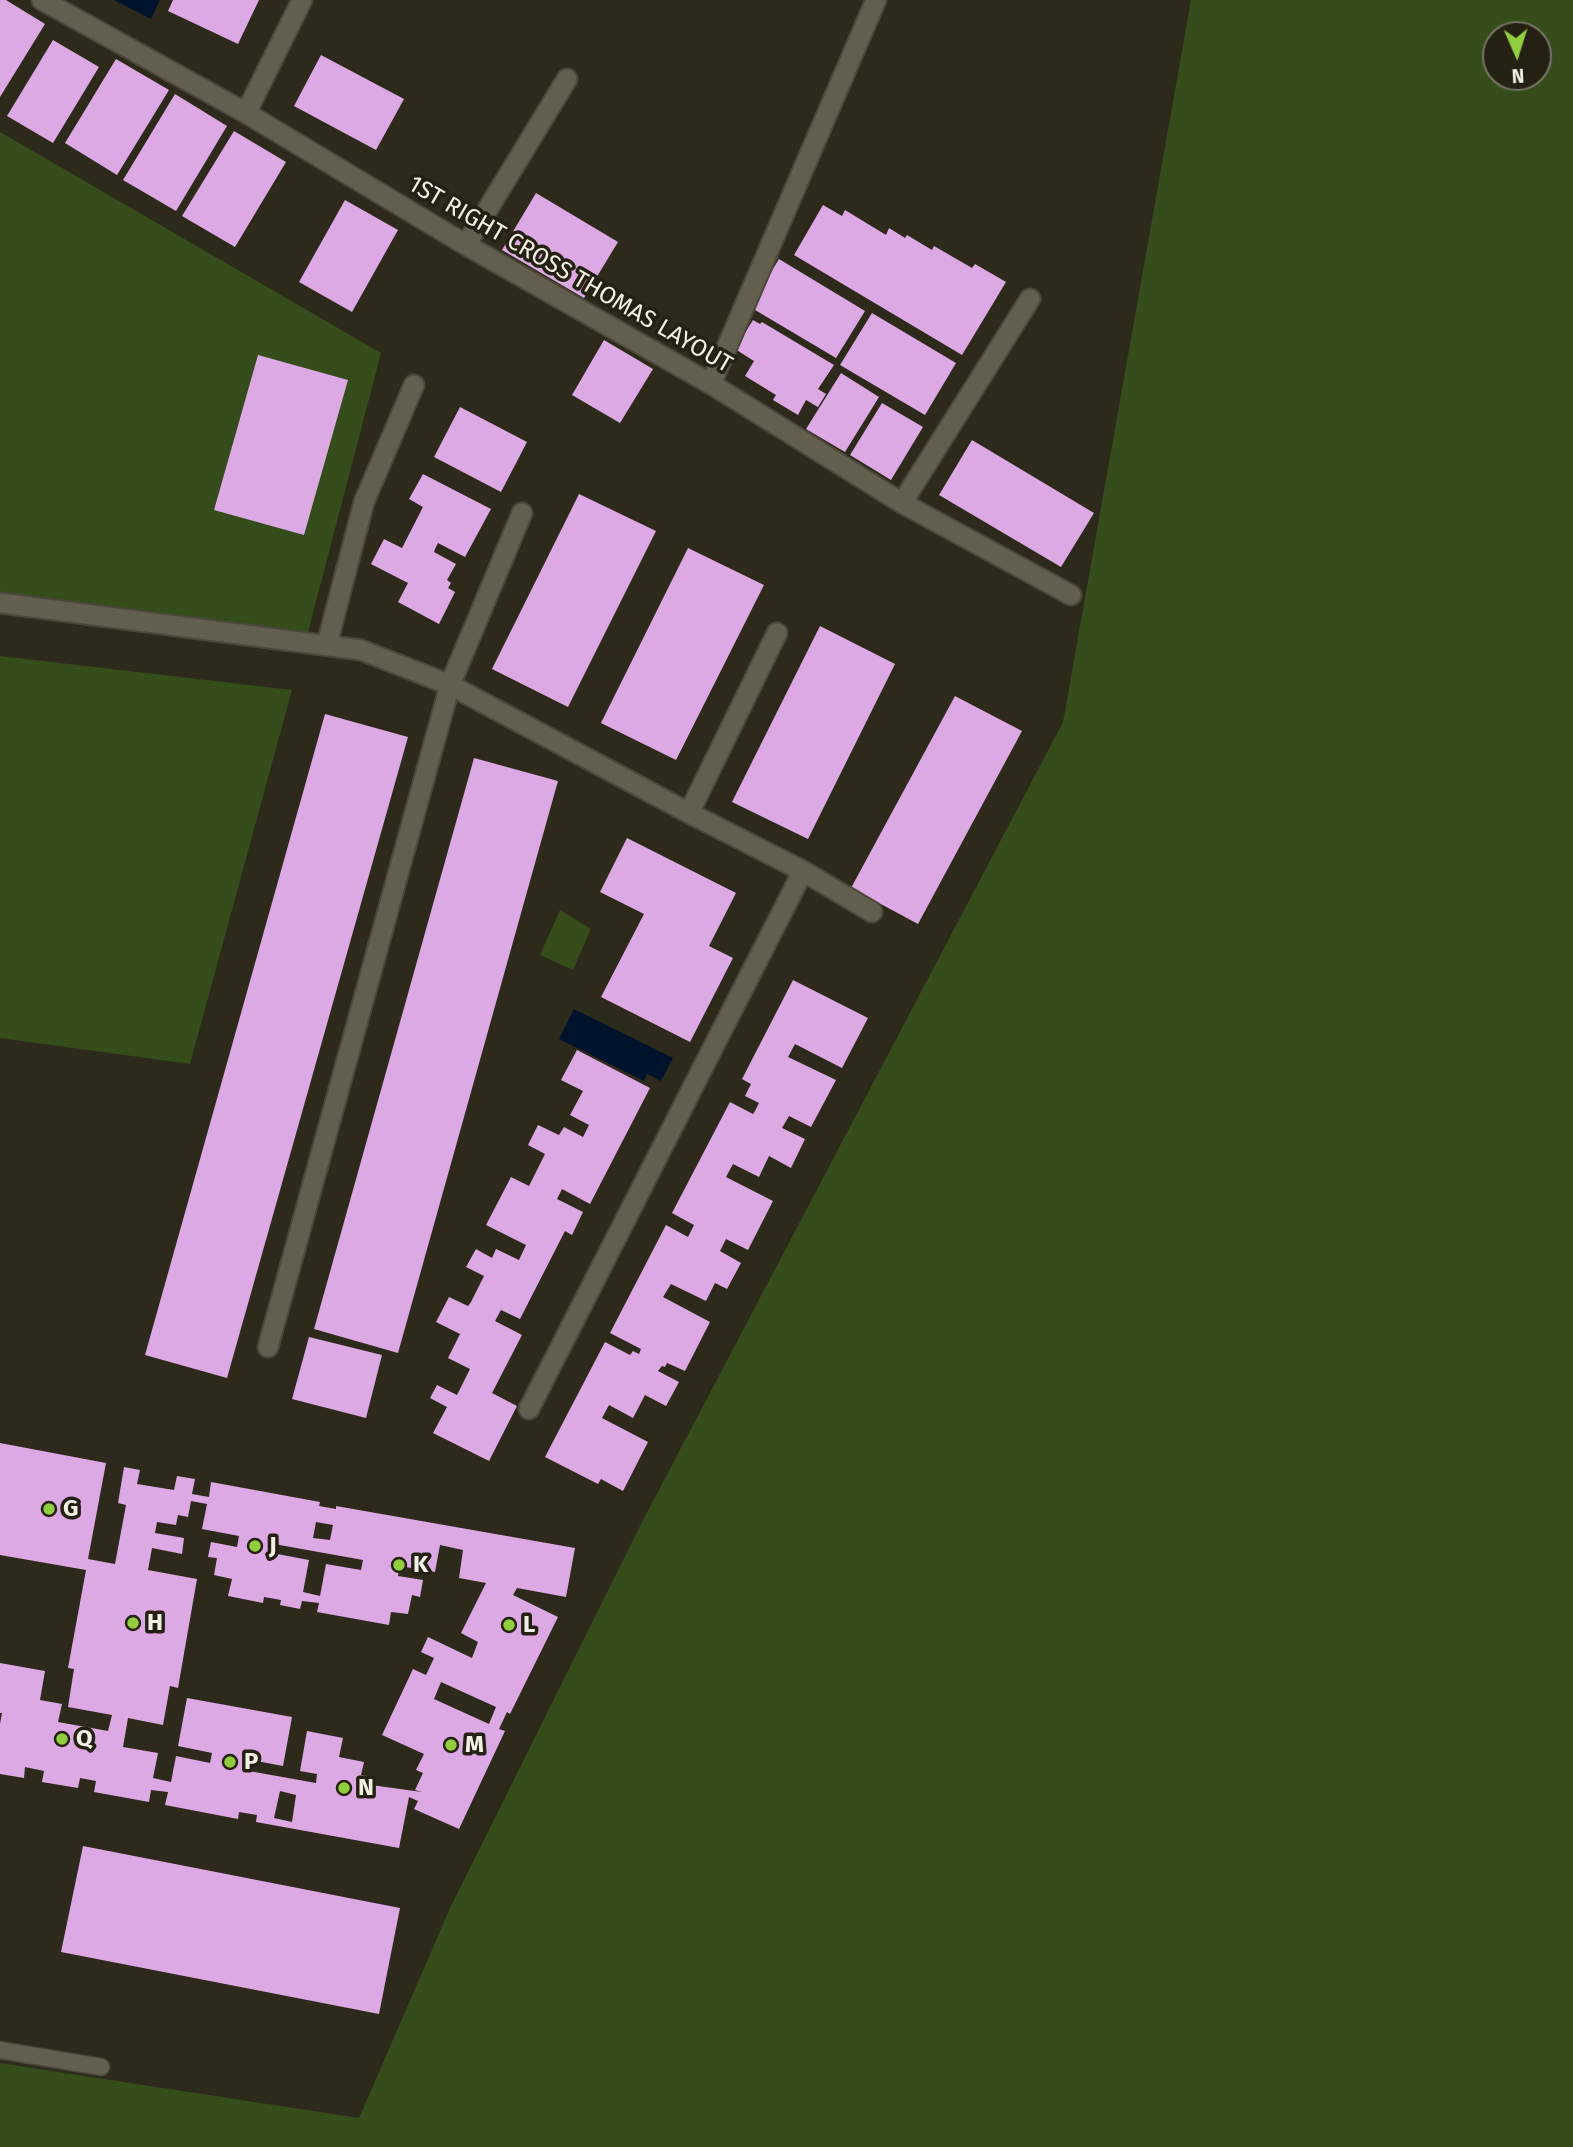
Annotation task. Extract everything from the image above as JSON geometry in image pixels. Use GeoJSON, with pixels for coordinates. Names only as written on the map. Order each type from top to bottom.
{"type":"FeatureCollection","features":[{"type":"Feature","properties":{"kind":"street","name":"1ST RIGHT CROSS THOMAS LAYOUT"},"geometry":{"type":"LineString","coordinates":[[42,0],[246,113],[467,245],[711,384],[902,503],[1071,595]]}},
{"type":"Feature","properties":{"kind":"street"},"geometry":{"type":"LineString","coordinates":[[246,113],[302,0]]}},
{"type":"Feature","properties":{"kind":"street"},"geometry":{"type":"LineString","coordinates":[[711,384],[876,0]]}},
{"type":"Feature","properties":{"kind":"street"},"geometry":{"type":"LineString","coordinates":[[467,245],[568,79]]}},
{"type":"Feature","properties":{"kind":"street"},"geometry":{"type":"LineString","coordinates":[[902,503],[1030,299]]}},
{"type":"Feature","properties":{"kind":"street"},"geometry":{"type":"LineString","coordinates":[[327,644],[364,502],[414,385]]}},
{"type":"Feature","properties":{"kind":"street"},"geometry":{"type":"LineString","coordinates":[[268,1347],[450,685],[522,513]]}},
{"type":"Feature","properties":{"kind":"street"},"geometry":{"type":"LineString","coordinates":[[0,603],[362,650],[450,685],[803,871],[872,912]]}},
{"type":"Feature","properties":{"kind":"street"},"geometry":{"type":"LineString","coordinates":[[689,813],[777,633]]}},
{"type":"Feature","properties":{"kind":"street"},"geometry":{"type":"LineString","coordinates":[[529,1409],[803,871]]}},
{"type":"Feature","properties":{"kind":"lane"},"geometry":{"type":"LineString","coordinates":[[0,2050],[101,2067]]}},
{"type":"Feature","properties":{"kind":"green space"},"geometry":{"type":"Polygon","coordinates":[[[1191,0],[1573,0],[1573,2147],[0,2147],[0,2063],[359,2118],[451,1906],[642,1522],[1063,722],[1191,0]]]}},
{"type":"Feature","properties":{"kind":"green space"},"geometry":{"type":"Polygon","coordinates":[[[0,132],[381,353],[307,636],[0,593],[0,132]]]}},
{"type":"Feature","properties":{"kind":"green space"},"geometry":{"type":"Polygon","coordinates":[[[0,656],[292,690],[190,1064],[0,1038],[0,656]]]}},
{"type":"Feature","properties":{"kind":"green space"},"geometry":{"type":"Polygon","coordinates":[[[560,910],[591,929],[573,970],[540,955],[560,910]]]}},
{"type":"Feature","properties":{"kind":"water"},"geometry":{"type":"Polygon","coordinates":[[[114,0],[160,0],[151,19],[114,0]]]}},
{"type":"Feature","properties":{"kind":"water"},"geometry":{"type":"Polygon","coordinates":[[[574,1009],[673,1058],[661,1081],[647,1074],[644,1081],[559,1039],[574,1009]]]}},
{"type":"Feature","properties":{"kind":"building"},"geometry":{"type":"Polygon","coordinates":[[[0,0],[6,0],[45,24],[0,97],[0,0]]]}},
{"type":"Feature","properties":{"kind":"building"},"geometry":{"type":"Polygon","coordinates":[[[173,0],[259,0],[238,44],[168,11],[173,0]]]}},
{"type":"Feature","properties":{"kind":"building"},"geometry":{"type":"Polygon","coordinates":[[[53,40],[99,67],[53,143],[7,116],[53,40]]]}},
{"type":"Feature","properties":{"kind":"building"},"geometry":{"type":"Polygon","coordinates":[[[321,55],[404,99],[376,150],[294,106],[321,55]]]}},
{"type":"Feature","properties":{"kind":"building"},"geometry":{"type":"Polygon","coordinates":[[[116,59],[169,90],[117,175],[65,143],[116,59]]]}},
{"type":"Feature","properties":{"kind":"building"},"geometry":{"type":"Polygon","coordinates":[[[175,94],[227,126],[176,211],[123,180],[175,94]]]}},
{"type":"Feature","properties":{"kind":"building"},"geometry":{"type":"Polygon","coordinates":[[[234,131],[286,162],[235,247],[182,216],[234,131]]]}},
{"type":"Feature","properties":{"kind":"building"},"geometry":{"type":"Polygon","coordinates":[[[536,193],[618,242],[584,298],[502,250],[536,193]]]}},
{"type":"Feature","properties":{"kind":"building"},"geometry":{"type":"Polygon","coordinates":[[[345,200],[398,230],[352,312],[299,282],[345,200]]]}},
{"type":"Feature","properties":{"kind":"building"},"geometry":{"type":"Polygon","coordinates":[[[823,205],[842,216],[845,210],[886,235],[889,228],[932,250],[934,246],[972,268],[975,264],[1006,282],[962,355],[794,255],[823,205]]]}},
{"type":"Feature","properties":{"kind":"building"},"geometry":{"type":"Polygon","coordinates":[[[779,259],[865,311],[836,358],[750,307],[779,259]]]}},
{"type":"Feature","properties":{"kind":"building"},"geometry":{"type":"Polygon","coordinates":[[[872,313],[956,363],[925,415],[840,365],[872,313]]]}},
{"type":"Feature","properties":{"kind":"building"},"geometry":{"type":"Polygon","coordinates":[[[753,320],[760,324],[762,322],[834,365],[818,389],[826,394],[818,407],[806,400],[798,415],[773,400],[776,395],[745,376],[754,361],[735,349],[753,320]]]}},
{"type":"Feature","properties":{"kind":"building"},"geometry":{"type":"Polygon","coordinates":[[[604,340],[653,369],[620,423],[572,395],[604,340]]]}},
{"type":"Feature","properties":{"kind":"building"},"geometry":{"type":"Polygon","coordinates":[[[258,355],[348,380],[304,535],[214,510],[258,355]]]}},
{"type":"Feature","properties":{"kind":"building"},"geometry":{"type":"Polygon","coordinates":[[[841,373],[879,397],[845,452],[806,429],[841,373]]]}},
{"type":"Feature","properties":{"kind":"building"},"geometry":{"type":"Polygon","coordinates":[[[882,403],[923,427],[891,480],[850,455],[882,403]]]}},
{"type":"Feature","properties":{"kind":"building"},"geometry":{"type":"Polygon","coordinates":[[[460,407],[527,442],[501,492],[434,457],[460,407]]]}},
{"type":"Feature","properties":{"kind":"building"},"geometry":{"type":"Polygon","coordinates":[[[972,440],[1094,513],[1061,567],[939,495],[972,440]]]}},
{"type":"Feature","properties":{"kind":"building"},"geometry":{"type":"Polygon","coordinates":[[[423,474],[491,509],[465,557],[438,543],[435,549],[434,552],[456,564],[447,580],[451,583],[448,588],[455,592],[439,624],[398,602],[408,583],[371,564],[384,539],[402,548],[423,507],[409,499],[423,474]]]}},
{"type":"Feature","properties":{"kind":"building"},"geometry":{"type":"Polygon","coordinates":[[[579,494],[656,531],[568,707],[492,669],[579,494]]]}},
{"type":"Feature","properties":{"kind":"building"},"geometry":{"type":"Polygon","coordinates":[[[688,548],[764,585],[676,760],[601,723],[688,548]]]}},
{"type":"Feature","properties":{"kind":"building"},"geometry":{"type":"Polygon","coordinates":[[[820,626],[895,664],[808,839],[732,802],[820,626]]]}},
{"type":"Feature","properties":{"kind":"building"},"geometry":{"type":"Polygon","coordinates":[[[955,696],[1022,731],[918,924],[851,888],[955,696]]]}},
{"type":"Feature","properties":{"kind":"building"},"geometry":{"type":"Polygon","coordinates":[[[325,714],[408,737],[227,1378],[145,1355],[325,714]]]}},
{"type":"Feature","properties":{"kind":"building"},"geometry":{"type":"Polygon","coordinates":[[[474,758],[558,781],[398,1353],[314,1329],[474,758]]]}},
{"type":"Feature","properties":{"kind":"building"},"geometry":{"type":"Polygon","coordinates":[[[627,838],[736,893],[709,946],[733,958],[690,1042],[601,997],[644,914],[600,892],[627,838]]]}},
{"type":"Feature","properties":{"kind":"building"},"geometry":{"type":"Polygon","coordinates":[[[793,980],[868,1018],[842,1068],[795,1044],[788,1057],[836,1080],[811,1127],[789,1116],[782,1128],[805,1139],[791,1168],[769,1156],[759,1177],[733,1164],[726,1177],[773,1201],[748,1250],[726,1239],[720,1251],[741,1263],[727,1289],[715,1283],[706,1301],[671,1284],[663,1297],[710,1322],[685,1371],[667,1363],[658,1371],[679,1382],[666,1406],[645,1395],[633,1418],[609,1405],[602,1418],[648,1442],[623,1491],[601,1479],[598,1484],[545,1457],[605,1342],[630,1355],[633,1351],[639,1354],[641,1349],[610,1333],[666,1225],[688,1237],[694,1225],[672,1213],[730,1102],[753,1114],[755,1111],[759,1103],[745,1096],[751,1084],[742,1079],[793,980]]]}},
{"type":"Feature","properties":{"kind":"building"},"geometry":{"type":"Polygon","coordinates":[[[577,1050],[650,1088],[590,1204],[562,1189],[557,1199],[583,1212],[572,1235],[565,1231],[520,1319],[501,1310],[495,1321],[522,1335],[492,1393],[517,1406],[489,1461],[433,1433],[447,1407],[430,1398],[437,1385],[457,1395],[470,1369],[448,1358],[460,1334],[436,1322],[449,1297],[468,1306],[471,1302],[484,1276],[466,1267],[476,1249],[492,1258],[496,1249],[519,1260],[526,1245],[486,1225],[511,1177],[529,1186],[545,1154],[528,1145],[538,1125],[559,1135],[564,1127],[583,1137],[589,1125],[570,1115],[583,1091],[561,1080],[577,1050]]]}},
{"type":"Feature","properties":{"kind":"building"},"geometry":{"type":"Polygon","coordinates":[[[309,1337],[382,1355],[366,1418],[292,1399],[309,1337]]]}},
{"type":"Feature","properties":{"kind":"building"},"geometry":{"type":"Polygon","coordinates":[[[0,1443],[106,1463],[88,1559],[115,1564],[126,1505],[118,1503],[124,1467],[140,1470],[137,1484],[174,1490],[177,1476],[195,1479],[192,1494],[209,1497],[211,1482],[320,1502],[319,1506],[336,1509],[336,1506],[575,1548],[566,1597],[517,1588],[513,1595],[558,1617],[510,1714],[507,1712],[499,1729],[505,1731],[459,1829],[414,1809],[418,1801],[409,1797],[399,1848],[256,1822],[257,1815],[239,1812],[238,1819],[165,1805],[168,1792],[151,1790],[149,1802],[94,1792],[96,1781],[80,1778],[78,1788],[42,1782],[44,1771],[25,1767],[24,1778],[0,1774],[0,1663],[45,1671],[40,1700],[62,1704],[58,1722],[108,1731],[112,1715],[68,1707],[74,1669],[68,1668],[86,1570],[0,1555],[0,1443]],[[191,1501],[188,1517],[178,1515],[176,1525],[157,1522],[155,1533],[184,1538],[182,1554],[152,1548],[148,1570],[197,1579],[178,1688],[170,1686],[163,1725],[128,1718],[123,1747],[158,1753],[153,1778],[171,1782],[176,1756],[210,1763],[212,1753],[178,1746],[187,1698],[292,1717],[283,1766],[251,1760],[249,1771],[316,1783],[317,1774],[300,1771],[307,1731],[343,1738],[339,1757],[364,1762],[361,1775],[373,1777],[371,1785],[422,1792],[415,1790],[423,1773],[416,1770],[424,1754],[382,1735],[413,1669],[426,1675],[434,1658],[421,1652],[428,1637],[472,1658],[478,1642],[461,1633],[486,1583],[459,1578],[463,1550],[440,1545],[435,1572],[400,1566],[398,1576],[423,1580],[420,1597],[412,1595],[408,1614],[391,1612],[389,1625],[317,1612],[319,1603],[302,1601],[300,1609],[280,1605],[281,1600],[264,1597],[263,1603],[228,1596],[232,1579],[214,1575],[217,1558],[208,1557],[211,1542],[237,1547],[239,1536],[202,1529],[207,1504],[191,1501]],[[316,1522],[313,1538],[330,1540],[333,1525],[316,1522]],[[274,1544],[272,1553],[309,1560],[303,1592],[320,1596],[326,1564],[361,1570],[363,1560],[274,1544]],[[441,1682],[434,1699],[489,1724],[496,1707],[441,1682]],[[280,1791],[274,1818],[292,1822],[296,1795],[280,1791]]]}},
{"type":"Feature","properties":{"kind":"building"},"geometry":{"type":"Polygon","coordinates":[[[83,1846],[400,1908],[379,2014],[61,1952],[83,1846]]]}},
{"type":"Feature","properties":{"kind":"place","name":"G"},"geometry":{"type":"Point","coordinates":[49,1509]}},
{"type":"Feature","properties":{"kind":"place","name":"J"},"geometry":{"type":"Point","coordinates":[255,1546]}},
{"type":"Feature","properties":{"kind":"place","name":"K"},"geometry":{"type":"Point","coordinates":[399,1565]}},
{"type":"Feature","properties":{"kind":"place","name":"H"},"geometry":{"type":"Point","coordinates":[133,1623]}},
{"type":"Feature","properties":{"kind":"place","name":"L"},"geometry":{"type":"Point","coordinates":[509,1625]}},
{"type":"Feature","properties":{"kind":"place","name":"Q"},"geometry":{"type":"Point","coordinates":[62,1739]}},
{"type":"Feature","properties":{"kind":"place","name":"M"},"geometry":{"type":"Point","coordinates":[451,1745]}},
{"type":"Feature","properties":{"kind":"place","name":"P"},"geometry":{"type":"Point","coordinates":[230,1762]}},
{"type":"Feature","properties":{"kind":"place","name":"N"},"geometry":{"type":"Point","coordinates":[344,1788]}}]}
